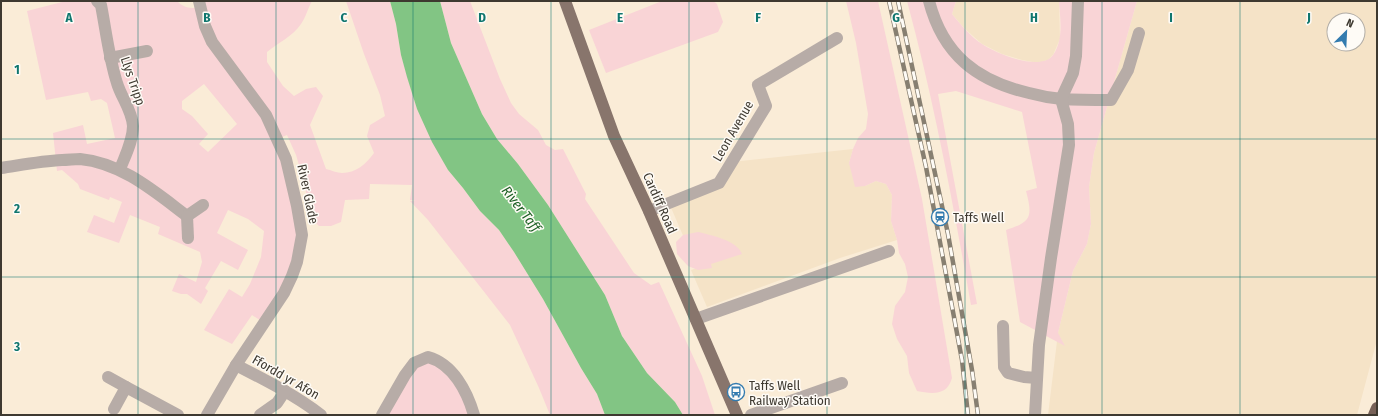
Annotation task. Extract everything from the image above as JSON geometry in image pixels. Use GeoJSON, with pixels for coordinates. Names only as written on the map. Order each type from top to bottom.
{"type":"FeatureCollection","features":[{"type":"Feature","properties":{"kind":"highway"},"geometry":{"type":"LineString","coordinates":[[1374,415],[1377,408]]}},
{"type":"Feature","properties":{"kind":"main road","name":"Cardiff Road"},"geometry":{"type":"LineString","coordinates":[[565,1],[614,136],[649,211],[737,415]]}},
{"type":"Feature","properties":{"kind":"street","name":"Llys Tripp"},"geometry":{"type":"LineString","coordinates":[[98,1],[101,5],[110,58],[117,85],[125,100],[133,125],[131,141],[120,169]]}},
{"type":"Feature","properties":{"kind":"street","name":"River Glade"},"geometry":{"type":"LineString","coordinates":[[199,1],[205,26],[212,42],[266,115],[283,152],[286,159],[301,224],[301,244],[297,262],[284,293],[236,365],[207,415]]}},
{"type":"Feature","properties":{"kind":"street"},"geometry":{"type":"LineString","coordinates":[[929,1],[939,31],[953,51],[965,63],[982,75],[1000,84],[1023,92],[1061,99],[1111,100],[1128,70],[1139,33]]}},
{"type":"Feature","properties":{"kind":"street"},"geometry":{"type":"LineString","coordinates":[[1035,415],[1039,345],[1069,145],[1068,124],[1061,99],[1073,73],[1076,56],[1078,1]]}},
{"type":"Feature","properties":{"kind":"street","name":"Leon Avenue"},"geometry":{"type":"LineString","coordinates":[[649,211],[719,183],[766,106],[758,85],[837,38]]}},
{"type":"Feature","properties":{"kind":"street"},"geometry":{"type":"LineString","coordinates":[[110,58],[147,51]]}},
{"type":"Feature","properties":{"kind":"street"},"geometry":{"type":"LineString","coordinates":[[1,168],[42,161],[80,159],[104,164],[120,169],[146,185],[187,216]]}},
{"type":"Feature","properties":{"kind":"street"},"geometry":{"type":"LineString","coordinates":[[187,216],[203,205]]}},
{"type":"Feature","properties":{"kind":"street"},"geometry":{"type":"LineString","coordinates":[[187,216],[188,238]]}},
{"type":"Feature","properties":{"kind":"street"},"geometry":{"type":"LineString","coordinates":[[696,319],[888,251]]}},
{"type":"Feature","properties":{"kind":"street"},"geometry":{"type":"LineString","coordinates":[[1003,326],[1004,367],[1008,373],[1037,378]]}},
{"type":"Feature","properties":{"kind":"street"},"geometry":{"type":"LineString","coordinates":[[382,415],[405,375],[414,363],[428,356],[437,359],[447,366],[456,378],[471,404],[474,415]]}},
{"type":"Feature","properties":{"kind":"street","name":"Ffordd yr Afon"},"geometry":{"type":"LineString","coordinates":[[236,365],[269,382],[308,405],[321,415]]}},
{"type":"Feature","properties":{"kind":"street"},"geometry":{"type":"LineString","coordinates":[[108,377],[178,415]]}},
{"type":"Feature","properties":{"kind":"street"},"geometry":{"type":"LineString","coordinates":[[751,415],[842,383]]}},
{"type":"Feature","properties":{"kind":"street"},"geometry":{"type":"LineString","coordinates":[[114,409],[126,387]]}},
{"type":"Feature","properties":{"kind":"street"},"geometry":{"type":"LineString","coordinates":[[260,415],[277,403],[284,391]]}},
{"type":"Feature","properties":{"kind":"shaded area"},"geometry":{"type":"Polygon","coordinates":[[[66,1],[177,1],[185,7],[193,8],[200,7],[199,1],[312,1],[298,28],[290,36],[267,52],[267,62],[283,86],[294,96],[306,89],[316,87],[323,96],[310,125],[326,169],[338,173],[347,173],[356,170],[368,161],[374,153],[367,136],[370,125],[385,116],[380,95],[346,1],[390,1],[396,24],[401,55],[417,109],[448,170],[480,211],[499,230],[514,252],[543,299],[597,394],[605,415],[550,415],[510,325],[428,220],[410,201],[416,200],[410,200],[412,185],[370,184],[369,199],[345,200],[341,222],[331,226],[319,226],[314,221],[310,213],[304,182],[296,155],[287,135],[277,139],[301,244],[264,323],[252,315],[232,344],[204,330],[229,289],[242,297],[250,284],[261,257],[264,231],[248,219],[228,210],[217,233],[248,250],[238,270],[221,261],[205,288],[208,291],[201,304],[187,294],[172,291],[179,274],[196,282],[202,262],[200,252],[158,234],[160,227],[130,215],[119,243],[87,232],[94,215],[114,223],[122,202],[110,197],[109,200],[80,189],[78,184],[62,170],[57,171],[53,133],[83,125],[87,144],[115,138],[107,103],[101,99],[91,101],[88,92],[46,100],[27,11],[66,1]],[[204,84],[182,101],[182,109],[192,116],[208,134],[199,144],[208,152],[237,124],[204,84]]]}},
{"type":"Feature","properties":{"kind":"shaded area"},"geometry":{"type":"Polygon","coordinates":[[[440,1],[470,1],[500,79],[511,103],[519,114],[538,130],[546,145],[555,150],[563,149],[586,194],[585,199],[634,273],[651,285],[659,282],[702,376],[715,415],[683,415],[675,402],[647,373],[622,336],[605,295],[548,205],[518,164],[497,139],[482,114],[451,43],[440,1]]]}},
{"type":"Feature","properties":{"kind":"shaded area"},"geometry":{"type":"Polygon","coordinates":[[[662,1],[713,1],[717,4],[723,22],[718,32],[606,73],[589,30],[662,1]]]}},
{"type":"Feature","properties":{"kind":"shaded area"},"geometry":{"type":"Polygon","coordinates":[[[846,1],[878,1],[922,199],[952,378],[950,384],[943,391],[928,393],[917,391],[909,373],[907,356],[897,339],[892,324],[895,306],[905,292],[908,277],[905,264],[899,253],[897,240],[891,221],[892,195],[886,184],[876,181],[865,186],[855,187],[849,163],[858,138],[866,129],[868,114],[856,43],[846,1]]]}},
{"type":"Feature","properties":{"kind":"shaded area"},"geometry":{"type":"Polygon","coordinates":[[[907,1],[956,1],[952,14],[978,41],[989,48],[1019,60],[1039,62],[1047,60],[1053,55],[1059,43],[1059,1],[1137,1],[1094,153],[1089,187],[1091,224],[1087,244],[1073,271],[1058,333],[1065,346],[1020,322],[1006,230],[1021,224],[1028,217],[1029,207],[1026,191],[1037,188],[1022,112],[956,91],[938,94],[977,304],[971,305],[926,76],[907,1]]]}},
{"type":"Feature","properties":{"kind":"shaded area"},"geometry":{"type":"Polygon","coordinates":[[[956,1],[1059,1],[1060,39],[1053,55],[1048,60],[1038,63],[1002,54],[982,44],[964,28],[952,14],[956,1]]]}},
{"type":"Feature","properties":{"kind":"shaded area"},"geometry":{"type":"Polygon","coordinates":[[[1137,1],[1377,1],[1377,340],[1357,415],[1048,415],[1058,333],[1073,271],[1087,244],[1091,224],[1089,187],[1094,153],[1137,1]]]}},
{"type":"Feature","properties":{"kind":"shaded area"},"geometry":{"type":"Polygon","coordinates":[[[853,149],[849,163],[865,186],[876,181],[886,184],[892,195],[891,221],[897,240],[840,258],[707,307],[691,270],[697,268],[669,203],[719,183],[732,162],[853,149]]]}},
{"type":"Feature","properties":{"kind":"shaded area"},"geometry":{"type":"Polygon","coordinates":[[[698,232],[730,242],[739,249],[742,254],[711,264],[712,268],[698,270],[688,266],[677,254],[676,242],[683,235],[698,232]]]}},
{"type":"Feature","properties":{"kind":"shaded area"},"geometry":{"type":"Polygon","coordinates":[[[428,357],[447,366],[474,415],[382,415],[405,375],[428,357]]]}},
{"type":"Feature","properties":{"kind":"water","name":"River Taff"},"geometry":{"type":"Polygon","coordinates":[[[390,1],[440,1],[451,43],[482,114],[497,139],[518,164],[548,205],[605,295],[622,336],[647,373],[675,402],[683,415],[605,415],[597,394],[543,299],[514,252],[499,230],[480,211],[448,170],[432,142],[417,109],[407,77],[390,1]]]}},
{"type":"Feature","properties":{"kind":"railway"},"geometry":{"type":"LineString","coordinates":[[889,1],[926,167],[962,360],[968,415]]}},
{"type":"Feature","properties":{"kind":"railway"},"geometry":{"type":"LineString","coordinates":[[898,1],[948,234],[972,370],[978,415]]}},
{"type":"Feature","properties":{"kind":"place","name":"Taffs Well"},"geometry":{"type":"Point","coordinates":[940,217]}},
{"type":"Feature","properties":{"kind":"place","name":"Taffs Well Railway Station"},"geometry":{"type":"Point","coordinates":[736,392]}}]}
